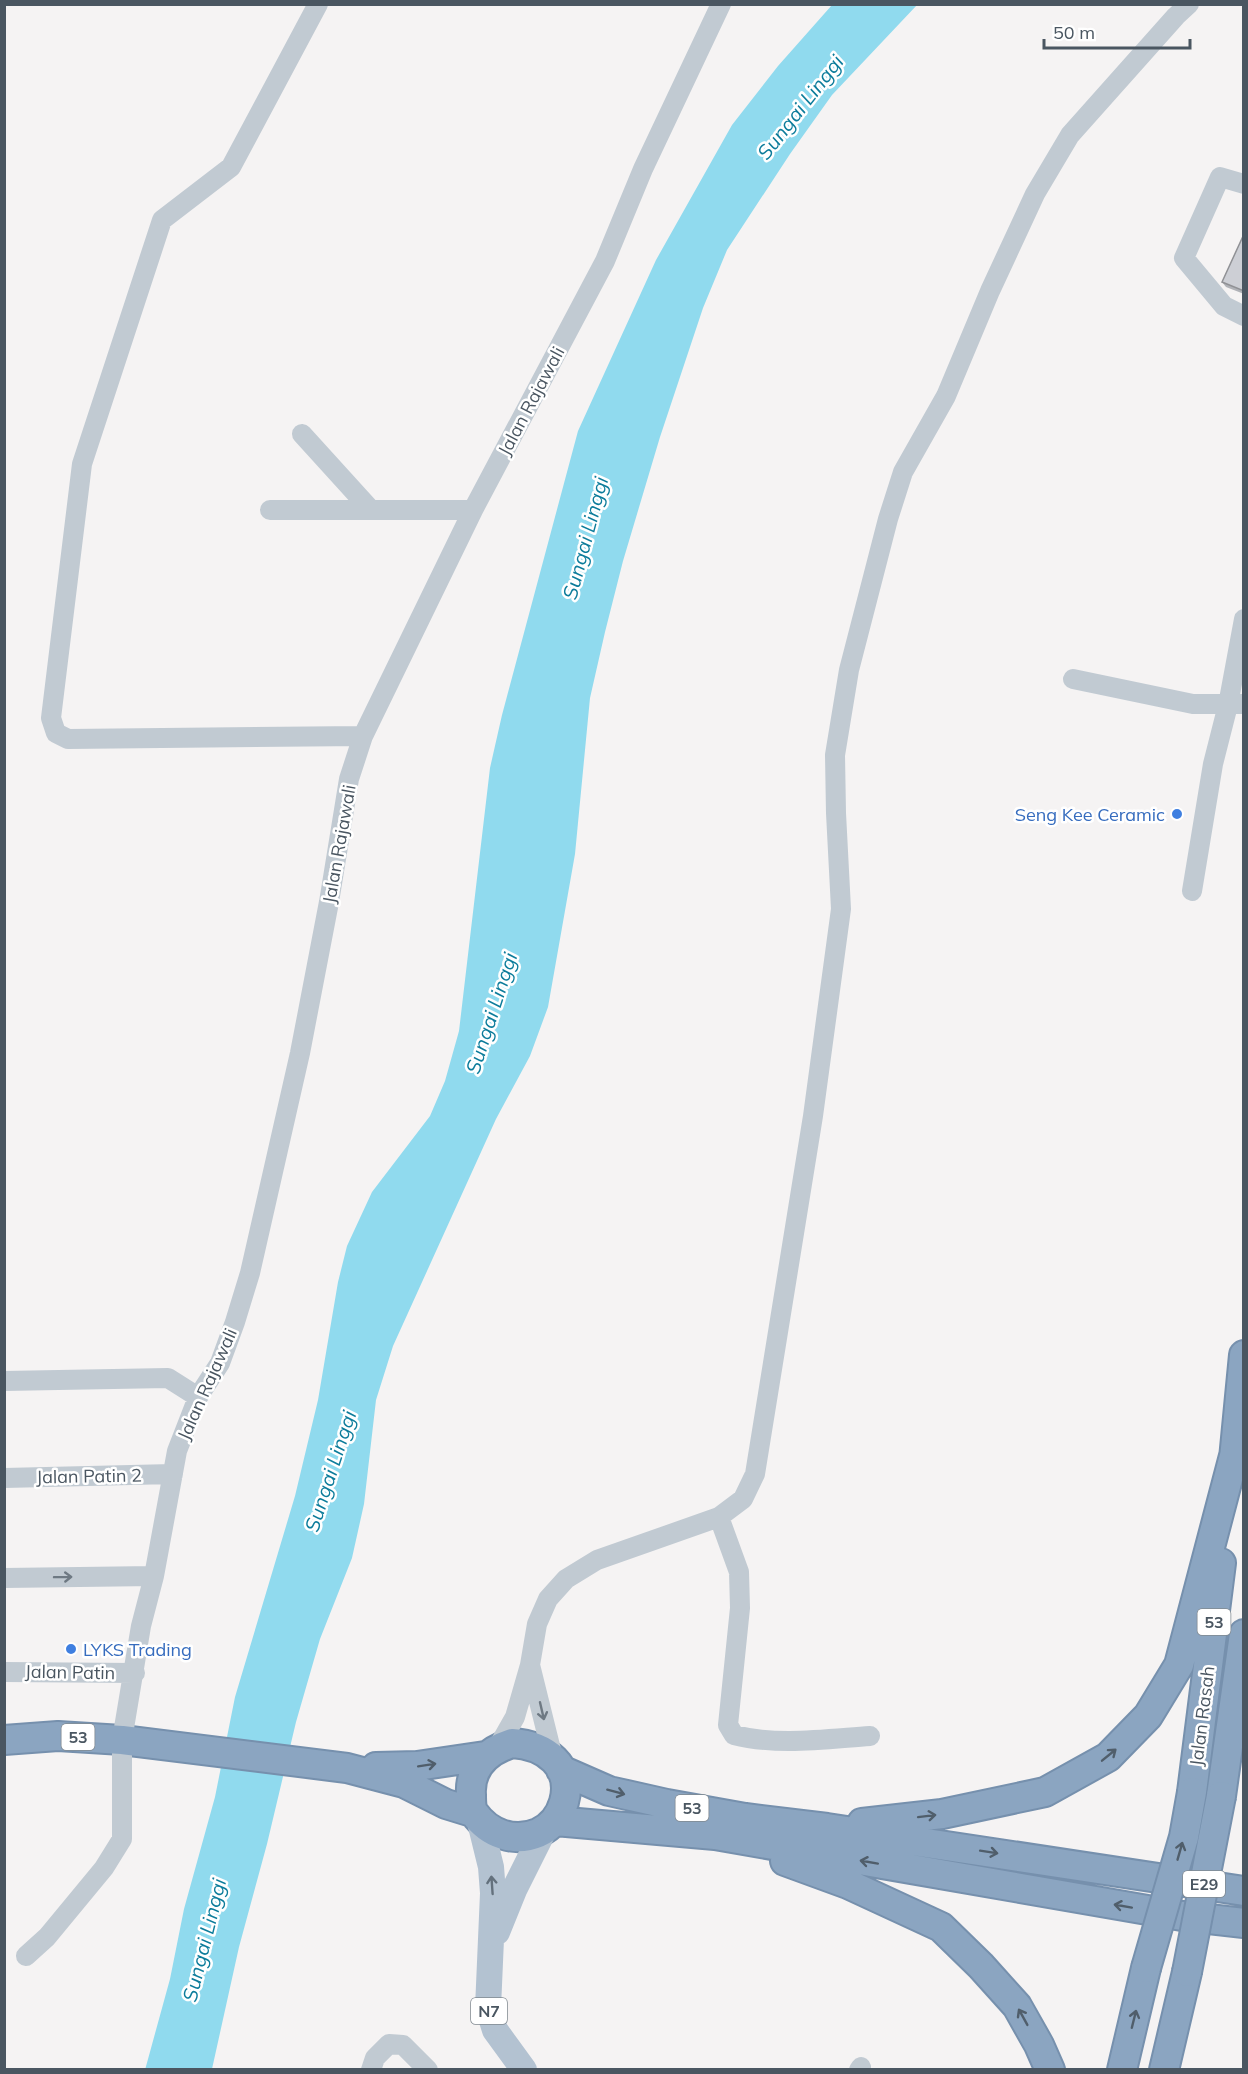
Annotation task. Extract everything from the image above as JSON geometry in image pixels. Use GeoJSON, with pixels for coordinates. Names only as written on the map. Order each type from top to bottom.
{"type":"FeatureCollection","features":[{"type":"Feature","properties":{"kind":"highway","name":"Jalan Rasah"},"geometry":{"type":"LineString","coordinates":[[1122,2070],[1146,1968],[1184,1837],[1192,1792],[1235,1452],[1244,1355]]}},
{"type":"Feature","properties":{"kind":"highway"},"geometry":{"type":"LineString","coordinates":[[827,1828],[942,1814],[1045,1792],[1108,1757],[1148,1716],[1179,1665],[1235,1452]]}},
{"type":"Feature","properties":{"kind":"highway","name":"Jalan Rasah"},"geometry":{"type":"LineString","coordinates":[[1164,2070],[1187,1972],[1221,1796],[1244,1634]]}},
{"type":"Feature","properties":{"kind":"highway","name":"53"},"geometry":{"type":"LineString","coordinates":[[4,1740],[58,1736],[123,1740],[347,1768],[404,1783],[476,1815],[489,1828],[502,1835],[516,1838],[530,1836],[549,1826],[715,1835]]}},
{"type":"Feature","properties":{"kind":"highway","name":"53"},"geometry":{"type":"LineString","coordinates":[[347,1768],[417,1766],[492,1752],[512,1743],[527,1744],[541,1749],[557,1764],[609,1791],[745,1818],[827,1828]]}},
{"type":"Feature","properties":{"kind":"highway"},"geometry":{"type":"LineString","coordinates":[[1221,1796],[1244,1746]]}},
{"type":"Feature","properties":{"kind":"highway"},"geometry":{"type":"LineString","coordinates":[[476,1815],[470,1793],[472,1779],[477,1766],[492,1752]]}},
{"type":"Feature","properties":{"kind":"highway"},"geometry":{"type":"LineString","coordinates":[[549,1826],[562,1810],[566,1796],[565,1783],[557,1764]]}},
{"type":"Feature","properties":{"kind":"highway"},"geometry":{"type":"LineString","coordinates":[[827,1828],[1244,1891]]}},
{"type":"Feature","properties":{"kind":"highway"},"geometry":{"type":"LineString","coordinates":[[715,1835],[1170,1914],[1244,1923]]}},
{"type":"Feature","properties":{"kind":"highway"},"geometry":{"type":"LineString","coordinates":[[715,1835],[848,1884],[941,1927],[1017,2006],[1050,2070]]}},
{"type":"Feature","properties":{"kind":"main road","name":"N7"},"geometry":{"type":"LineString","coordinates":[[476,1815],[491,1867],[493,1893],[488,2008],[495,2030],[524,2070]]}},
{"type":"Feature","properties":{"kind":"main road","name":"N7"},"geometry":{"type":"LineString","coordinates":[[492,1943],[514,1890],[549,1826]]}},
{"type":"Feature","properties":{"kind":"street"},"geometry":{"type":"LineString","coordinates":[[318,4],[231,167],[162,220],[82,464],[51,718],[56,733],[68,739],[363,736]]}},
{"type":"Feature","properties":{"kind":"street","name":"Jalan Rajawali"},"geometry":{"type":"LineString","coordinates":[[26,1956],[47,1937],[104,1868],[122,1839],[123,1740],[141,1626],[154,1576],[177,1452],[198,1397],[220,1363],[236,1322],[250,1273],[300,1053],[329,902],[349,779],[363,736],[473,510],[605,261],[643,169],[720,4]]}},
{"type":"Feature","properties":{"kind":"street"},"geometry":{"type":"LineString","coordinates":[[492,1752],[515,1717],[530,1665],[537,1624],[548,1599],[566,1579],[597,1560],[719,1517],[743,1499],[755,1474],[813,1116],[841,909],[835,754],[849,670],[888,519],[903,472],[946,396],[990,291],[1041,184],[1070,135],[1176,15],[1189,4]]}},
{"type":"Feature","properties":{"kind":"street"},"geometry":{"type":"LineString","coordinates":[[1244,184],[1220,177],[1184,258],[1224,306],[1244,316]]}},
{"type":"Feature","properties":{"kind":"street"},"geometry":{"type":"LineString","coordinates":[[302,434],[371,510]]}},
{"type":"Feature","properties":{"kind":"street"},"geometry":{"type":"LineString","coordinates":[[270,510],[473,510]]}},
{"type":"Feature","properties":{"kind":"street"},"geometry":{"type":"LineString","coordinates":[[1192,891],[1213,764],[1236,705],[1244,619]]}},
{"type":"Feature","properties":{"kind":"street"},"geometry":{"type":"LineString","coordinates":[[1073,679],[1193,704],[1236,705]]}},
{"type":"Feature","properties":{"kind":"street"},"geometry":{"type":"LineString","coordinates":[[4,1380],[168,1378],[198,1397]]}},
{"type":"Feature","properties":{"kind":"street","name":"Jalan Patin 2"},"geometry":{"type":"LineString","coordinates":[[4,1478],[174,1474]]}},
{"type":"Feature","properties":{"kind":"street"},"geometry":{"type":"LineString","coordinates":[[719,1517],[739,1572],[740,1608],[728,1725],[734,1735],[750,1739],[801,1740],[870,1736]]}},
{"type":"Feature","properties":{"kind":"street"},"geometry":{"type":"LineString","coordinates":[[4,1578],[154,1576]]}},
{"type":"Feature","properties":{"kind":"street"},"geometry":{"type":"LineString","coordinates":[[530,1665],[557,1764]]}},
{"type":"Feature","properties":{"kind":"street","name":"Jalan Patin"},"geometry":{"type":"LineString","coordinates":[[4,1672],[135,1673]]}},
{"type":"Feature","properties":{"kind":"street"},"geometry":{"type":"LineString","coordinates":[[371,2070],[375,2058],[389,2044],[403,2045],[428,2070]]}},
{"type":"Feature","properties":{"kind":"water","name":"Sungai Linggi"},"geometry":{"type":"Polygon","coordinates":[[[832,5],[917,5],[832,95],[790,154],[727,250],[703,308],[660,437],[623,561],[590,698],[575,854],[548,1007],[530,1056],[496,1119],[393,1346],[376,1400],[364,1504],[352,1558],[320,1639],[296,1722],[267,1844],[239,1947],[212,2069],[145,2070],[170,1979],[184,1909],[215,1797],[235,1697],[295,1496],[318,1400],[338,1282],[347,1246],[372,1192],[430,1116],[445,1081],[459,1031],[490,768],[578,431],[656,260],[732,125],[778,66],[832,5]]]}},
{"type":"Feature","properties":{"kind":"building"},"geometry":{"type":"Polygon","coordinates":[[[1244,234],[1244,291],[1222,282],[1244,234]]]}},
{"type":"Feature","properties":{"kind":"place","name":"Seng Kee Ceramic"},"geometry":{"type":"Point","coordinates":[1177,814]}},
{"type":"Feature","properties":{"kind":"place","name":"LYKS Trading"},"geometry":{"type":"Point","coordinates":[71,1649]}}]}
